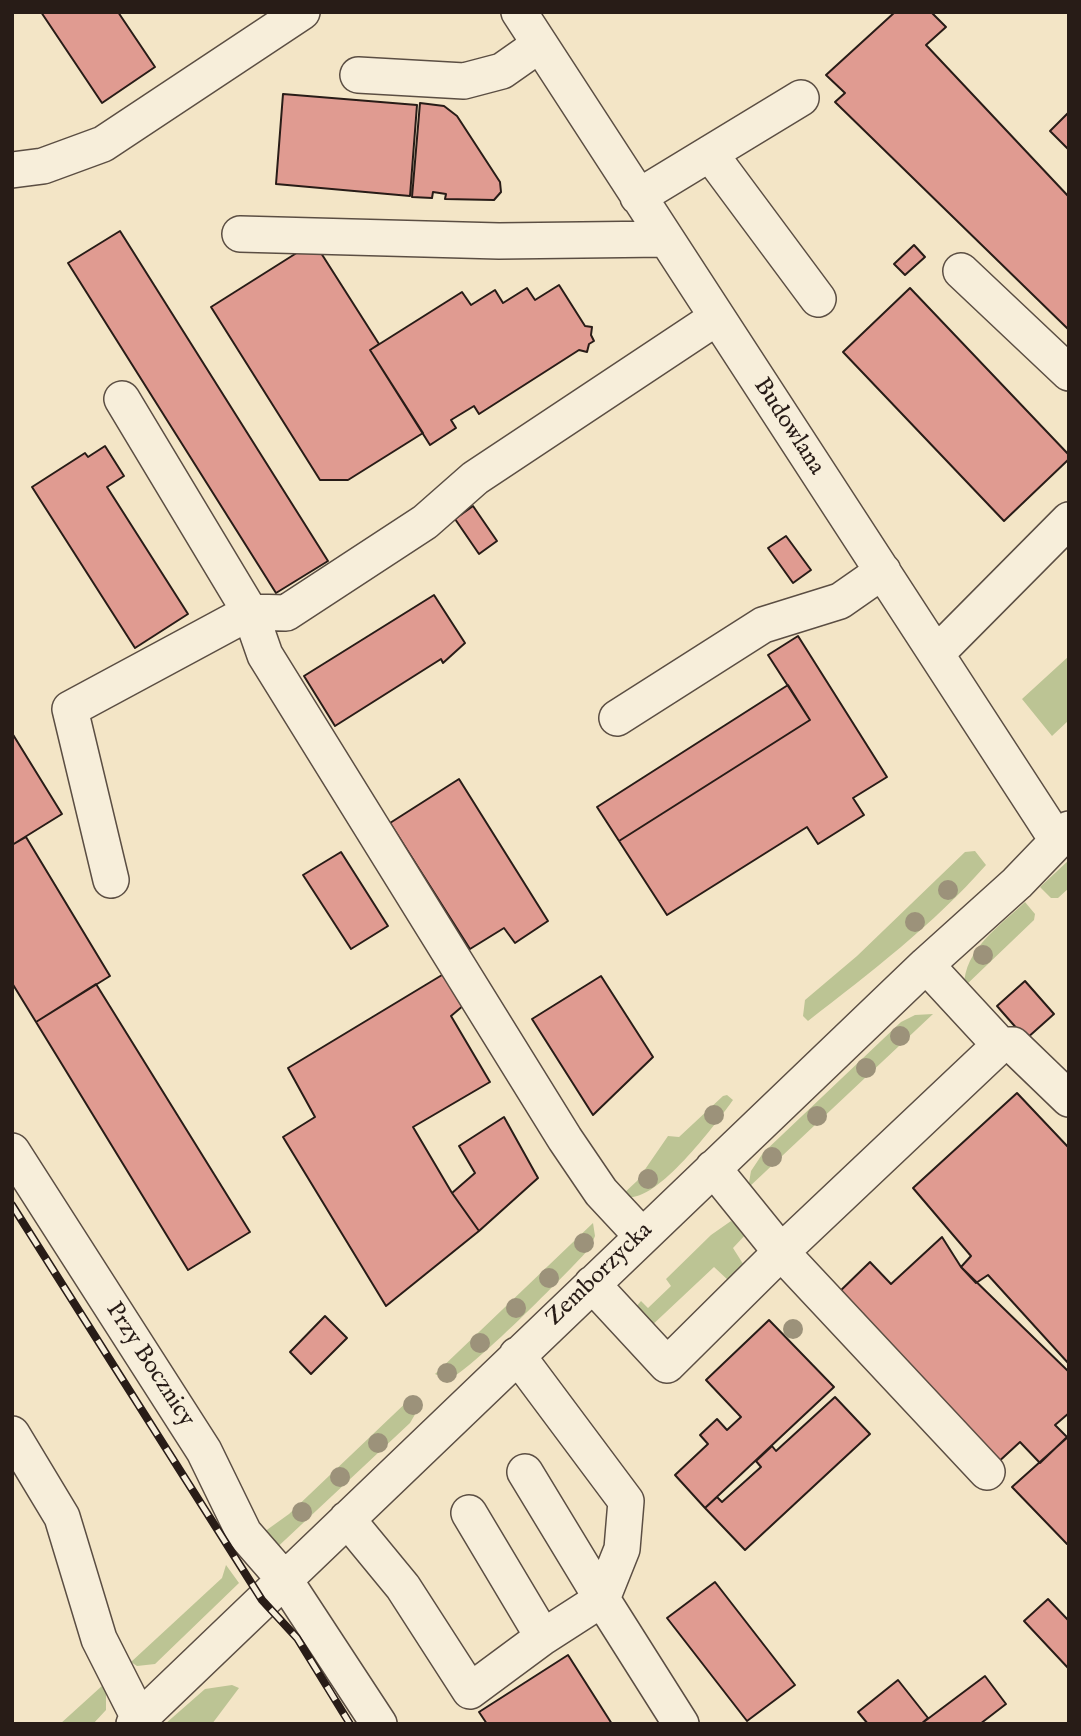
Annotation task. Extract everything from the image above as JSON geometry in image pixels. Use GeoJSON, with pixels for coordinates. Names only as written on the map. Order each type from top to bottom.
{"type":"FeatureCollection","features":[{"type":"Feature","properties":{"kind":"street"},"geometry":{"type":"LineString","coordinates":[[12,170],[43,166],[103,144],[302,12]]}},
{"type":"Feature","properties":{"kind":"street","name":"Budowlana"},"geometry":{"type":"LineString","coordinates":[[519,12],[664,239],[937,653],[1063,835]]}},
{"type":"Feature","properties":{"kind":"street"},"geometry":{"type":"LineString","coordinates":[[358,75],[464,81],[502,71],[539,45]]}},
{"type":"Feature","properties":{"kind":"street"},"geometry":{"type":"LineString","coordinates":[[638,197],[711,155],[800,98]]}},
{"type":"Feature","properties":{"kind":"street"},"geometry":{"type":"LineString","coordinates":[[711,155],[818,299]]}},
{"type":"Feature","properties":{"kind":"street"},"geometry":{"type":"LineString","coordinates":[[240,234],[499,241],[664,239]]}},
{"type":"Feature","properties":{"kind":"street"},"geometry":{"type":"LineString","coordinates":[[961,271],[1069,373]]}},
{"type":"Feature","properties":{"kind":"street"},"geometry":{"type":"LineString","coordinates":[[110,880],[71,709],[250,611],[286,612],[425,522],[475,478],[716,318]]}},
{"type":"Feature","properties":{"kind":"street"},"geometry":{"type":"LineString","coordinates":[[121,399],[250,611],[265,655],[565,1139],[601,1192],[642,1236]]}},
{"type":"Feature","properties":{"kind":"street"},"geometry":{"type":"LineString","coordinates":[[937,653],[1069,520]]}},
{"type":"Feature","properties":{"kind":"street"},"geometry":{"type":"LineString","coordinates":[[617,718],[763,625],[839,601],[883,571]]}},
{"type":"Feature","properties":{"kind":"street","name":"Zemborzycka"},"geometry":{"type":"LineString","coordinates":[[136,1721],[517,1354],[926,965],[1017,883],[1063,835]]}},
{"type":"Feature","properties":{"kind":"street"},"geometry":{"type":"LineString","coordinates":[[926,965],[1000,1045]]}},
{"type":"Feature","properties":{"kind":"street"},"geometry":{"type":"LineString","coordinates":[[592,1284],[667,1365],[781,1252],[1000,1045],[1013,1045],[1069,1099]]}},
{"type":"Feature","properties":{"kind":"street","name":"Przy Bocznicy"},"geometry":{"type":"LineString","coordinates":[[12,1151],[204,1451],[244,1532],[284,1579],[379,1724]]}},
{"type":"Feature","properties":{"kind":"street"},"geometry":{"type":"LineString","coordinates":[[713,1168],[781,1252],[987,1472]]}},
{"type":"Feature","properties":{"kind":"street"},"geometry":{"type":"LineString","coordinates":[[347,1519],[403,1587],[470,1691],[543,1637],[602,1599],[622,1549],[626,1501],[517,1354]]}},
{"type":"Feature","properties":{"kind":"street"},"geometry":{"type":"LineString","coordinates":[[12,1434],[62,1517],[99,1639],[136,1721]]}},
{"type":"Feature","properties":{"kind":"street"},"geometry":{"type":"LineString","coordinates":[[525,1472],[681,1724]]}},
{"type":"Feature","properties":{"kind":"street"},"geometry":{"type":"LineString","coordinates":[[469,1513],[543,1637]]}},
{"type":"Feature","properties":{"kind":"green space"},"geometry":{"type":"Polygon","coordinates":[[[1069,656],[1069,720],[1052,736],[1022,699],[1069,656]]]}},
{"type":"Feature","properties":{"kind":"green space"},"geometry":{"type":"Polygon","coordinates":[[[975,851],[986,865],[945,908],[808,1021],[803,1016],[805,1000],[857,956],[965,852],[975,851]]]}},
{"type":"Feature","properties":{"kind":"green space"},"geometry":{"type":"Polygon","coordinates":[[[1069,860],[1069,888],[1058,898],[1051,898],[1040,887],[1069,860]]]}},
{"type":"Feature","properties":{"kind":"green space"},"geometry":{"type":"Polygon","coordinates":[[[1025,902],[1035,914],[1034,920],[964,987],[970,961],[977,950],[995,929],[1025,902]]]}},
{"type":"Feature","properties":{"kind":"green space"},"geometry":{"type":"Polygon","coordinates":[[[933,1014],[748,1188],[751,1171],[763,1153],[901,1022],[915,1015],[933,1014]]]}},
{"type":"Feature","properties":{"kind":"green space"},"geometry":{"type":"Polygon","coordinates":[[[727,1095],[733,1100],[725,1111],[666,1178],[634,1197],[622,1195],[637,1181],[668,1136],[679,1137],[727,1095]]]}},
{"type":"Feature","properties":{"kind":"green space"},"geometry":{"type":"Polygon","coordinates":[[[731,1221],[747,1233],[733,1248],[745,1267],[729,1281],[714,1267],[648,1329],[631,1313],[641,1301],[648,1308],[671,1286],[666,1279],[711,1235],[731,1221]]]}},
{"type":"Feature","properties":{"kind":"green space"},"geometry":{"type":"Polygon","coordinates":[[[593,1223],[595,1236],[590,1248],[518,1320],[458,1374],[447,1380],[435,1374],[593,1223]]]}},
{"type":"Feature","properties":{"kind":"green space"},"geometry":{"type":"Polygon","coordinates":[[[413,1396],[417,1411],[410,1423],[270,1554],[257,1537],[289,1514],[413,1396]]]}},
{"type":"Feature","properties":{"kind":"green space"},"geometry":{"type":"Polygon","coordinates":[[[226,1565],[239,1583],[155,1664],[137,1666],[131,1662],[222,1578],[226,1565]]]}},
{"type":"Feature","properties":{"kind":"green space"},"geometry":{"type":"Polygon","coordinates":[[[103,1685],[106,1690],[106,1710],[93,1724],[60,1724],[103,1685]]]}},
{"type":"Feature","properties":{"kind":"green space"},"geometry":{"type":"Polygon","coordinates":[[[232,1685],[239,1688],[212,1724],[165,1724],[205,1689],[232,1685]]]}},
{"type":"Feature","properties":{"kind":"building"},"geometry":{"type":"Polygon","coordinates":[[[41,12],[118,12],[155,67],[102,103],[41,12]]]}},
{"type":"Feature","properties":{"kind":"building"},"geometry":{"type":"Polygon","coordinates":[[[895,12],[931,12],[946,27],[926,45],[1069,197],[1069,330],[835,102],[845,93],[826,75],[895,12]]]}},
{"type":"Feature","properties":{"kind":"building"},"geometry":{"type":"Polygon","coordinates":[[[283,94],[417,105],[410,196],[276,184],[283,94]]]}},
{"type":"Feature","properties":{"kind":"building"},"geometry":{"type":"Polygon","coordinates":[[[420,103],[444,106],[457,116],[500,182],[501,192],[494,200],[445,199],[446,194],[433,192],[432,198],[412,197],[420,103]]]}},
{"type":"Feature","properties":{"kind":"building"},"geometry":{"type":"Polygon","coordinates":[[[1069,112],[1069,150],[1050,131],[1069,112]]]}},
{"type":"Feature","properties":{"kind":"building"},"geometry":{"type":"Polygon","coordinates":[[[120,231],[328,561],[276,593],[68,263],[120,231]]]}},
{"type":"Feature","properties":{"kind":"building"},"geometry":{"type":"Polygon","coordinates":[[[314,242],[379,344],[370,350],[423,433],[348,480],[320,480],[211,307],[314,242]]]}},
{"type":"Feature","properties":{"kind":"building"},"geometry":{"type":"Polygon","coordinates":[[[914,245],[925,257],[905,275],[894,264],[914,245]]]}},
{"type":"Feature","properties":{"kind":"building"},"geometry":{"type":"Polygon","coordinates":[[[559,285],[585,326],[592,327],[591,335],[594,341],[589,344],[587,352],[579,350],[479,414],[474,406],[451,420],[456,428],[430,445],[370,350],[462,292],[471,305],[495,290],[503,303],[527,288],[535,300],[559,285]]]}},
{"type":"Feature","properties":{"kind":"building"},"geometry":{"type":"Polygon","coordinates":[[[910,288],[1069,455],[1069,459],[1004,521],[843,352],[910,288]]]}},
{"type":"Feature","properties":{"kind":"building"},"geometry":{"type":"Polygon","coordinates":[[[105,446],[124,476],[107,487],[188,614],[135,648],[32,487],[85,453],[88,457],[105,446]]]}},
{"type":"Feature","properties":{"kind":"building"},"geometry":{"type":"Polygon","coordinates":[[[473,506],[497,541],[479,554],[455,519],[473,506]]]}},
{"type":"Feature","properties":{"kind":"building"},"geometry":{"type":"Polygon","coordinates":[[[786,536],[811,570],[793,583],[768,548],[786,536]]]}},
{"type":"Feature","properties":{"kind":"building"},"geometry":{"type":"Polygon","coordinates":[[[434,595],[465,643],[443,663],[441,659],[335,726],[304,676],[434,595]]]}},
{"type":"Feature","properties":{"kind":"building"},"geometry":{"type":"Polygon","coordinates":[[[798,636],[887,777],[853,798],[864,815],[818,844],[807,827],[667,915],[619,841],[810,720],[768,655],[798,636]]]}},
{"type":"Feature","properties":{"kind":"building"},"geometry":{"type":"Polygon","coordinates":[[[788,685],[810,720],[619,841],[597,807],[788,685]]]}},
{"type":"Feature","properties":{"kind":"building"},"geometry":{"type":"Polygon","coordinates":[[[12,733],[62,814],[12,845],[12,733]]]}},
{"type":"Feature","properties":{"kind":"building"},"geometry":{"type":"Polygon","coordinates":[[[459,779],[548,921],[515,943],[504,928],[470,949],[390,823],[459,779]]]}},
{"type":"Feature","properties":{"kind":"building"},"geometry":{"type":"Polygon","coordinates":[[[26,837],[110,976],[36,1022],[12,983],[12,845],[26,837]]]}},
{"type":"Feature","properties":{"kind":"building"},"geometry":{"type":"Polygon","coordinates":[[[341,852],[388,926],[351,949],[303,875],[341,852]]]}},
{"type":"Feature","properties":{"kind":"building"},"geometry":{"type":"Polygon","coordinates":[[[447,972],[464,1005],[451,1016],[490,1082],[413,1127],[452,1193],[479,1231],[386,1306],[283,1137],[315,1117],[288,1068],[447,972]]]}},
{"type":"Feature","properties":{"kind":"building"},"geometry":{"type":"Polygon","coordinates":[[[601,976],[653,1057],[593,1115],[532,1019],[601,976]]]}},
{"type":"Feature","properties":{"kind":"building"},"geometry":{"type":"Polygon","coordinates":[[[1025,981],[1054,1014],[1026,1039],[997,1006],[1025,981]]]}},
{"type":"Feature","properties":{"kind":"building"},"geometry":{"type":"Polygon","coordinates":[[[96,984],[250,1232],[188,1270],[36,1022],[96,984]]]}},
{"type":"Feature","properties":{"kind":"building"},"geometry":{"type":"Polygon","coordinates":[[[1017,1093],[1069,1148],[1069,1364],[988,1275],[976,1283],[961,1267],[971,1256],[913,1188],[1017,1093]]]}},
{"type":"Feature","properties":{"kind":"building"},"geometry":{"type":"Polygon","coordinates":[[[504,1117],[538,1178],[479,1231],[452,1193],[475,1173],[459,1146],[504,1117]]]}},
{"type":"Feature","properties":{"kind":"building"},"geometry":{"type":"Polygon","coordinates":[[[942,1237],[961,1267],[1069,1372],[1069,1413],[1055,1425],[1067,1437],[1040,1463],[1020,1442],[995,1465],[835,1296],[870,1262],[891,1284],[942,1237]]]}},
{"type":"Feature","properties":{"kind":"building"},"geometry":{"type":"Polygon","coordinates":[[[325,1316],[347,1338],[311,1374],[290,1352],[325,1316]]]}},
{"type":"Feature","properties":{"kind":"building"},"geometry":{"type":"Polygon","coordinates":[[[769,1320],[834,1387],[705,1508],[675,1475],[708,1444],[700,1435],[717,1419],[727,1430],[741,1417],[706,1380],[769,1320]]]}},
{"type":"Feature","properties":{"kind":"building"},"geometry":{"type":"Polygon","coordinates":[[[835,1397],[870,1434],[745,1550],[705,1508],[717,1497],[722,1502],[761,1467],[756,1461],[772,1446],[776,1451],[835,1397]]]}},
{"type":"Feature","properties":{"kind":"building"},"geometry":{"type":"Polygon","coordinates":[[[1069,1436],[1069,1543],[1067,1544],[1012,1487],[1069,1436]]]}},
{"type":"Feature","properties":{"kind":"building"},"geometry":{"type":"Polygon","coordinates":[[[715,1582],[795,1685],[747,1721],[667,1618],[715,1582]]]}},
{"type":"Feature","properties":{"kind":"building"},"geometry":{"type":"Polygon","coordinates":[[[1048,1599],[1069,1621],[1069,1669],[1024,1621],[1048,1599]]]}},
{"type":"Feature","properties":{"kind":"building"},"geometry":{"type":"Polygon","coordinates":[[[568,1655],[612,1724],[487,1724],[479,1712],[568,1655]]]}},
{"type":"Feature","properties":{"kind":"building"},"geometry":{"type":"Polygon","coordinates":[[[985,1676],[1006,1704],[980,1724],[921,1724],[985,1676]]]}},
{"type":"Feature","properties":{"kind":"building"},"geometry":{"type":"Polygon","coordinates":[[[898,1680],[928,1718],[921,1724],[868,1724],[858,1712],[898,1680]]]}},
{"type":"Feature","properties":{"kind":"railway"},"geometry":{"type":"LineString","coordinates":[[12,1205],[262,1600],[297,1638],[350,1724]]}}]}
